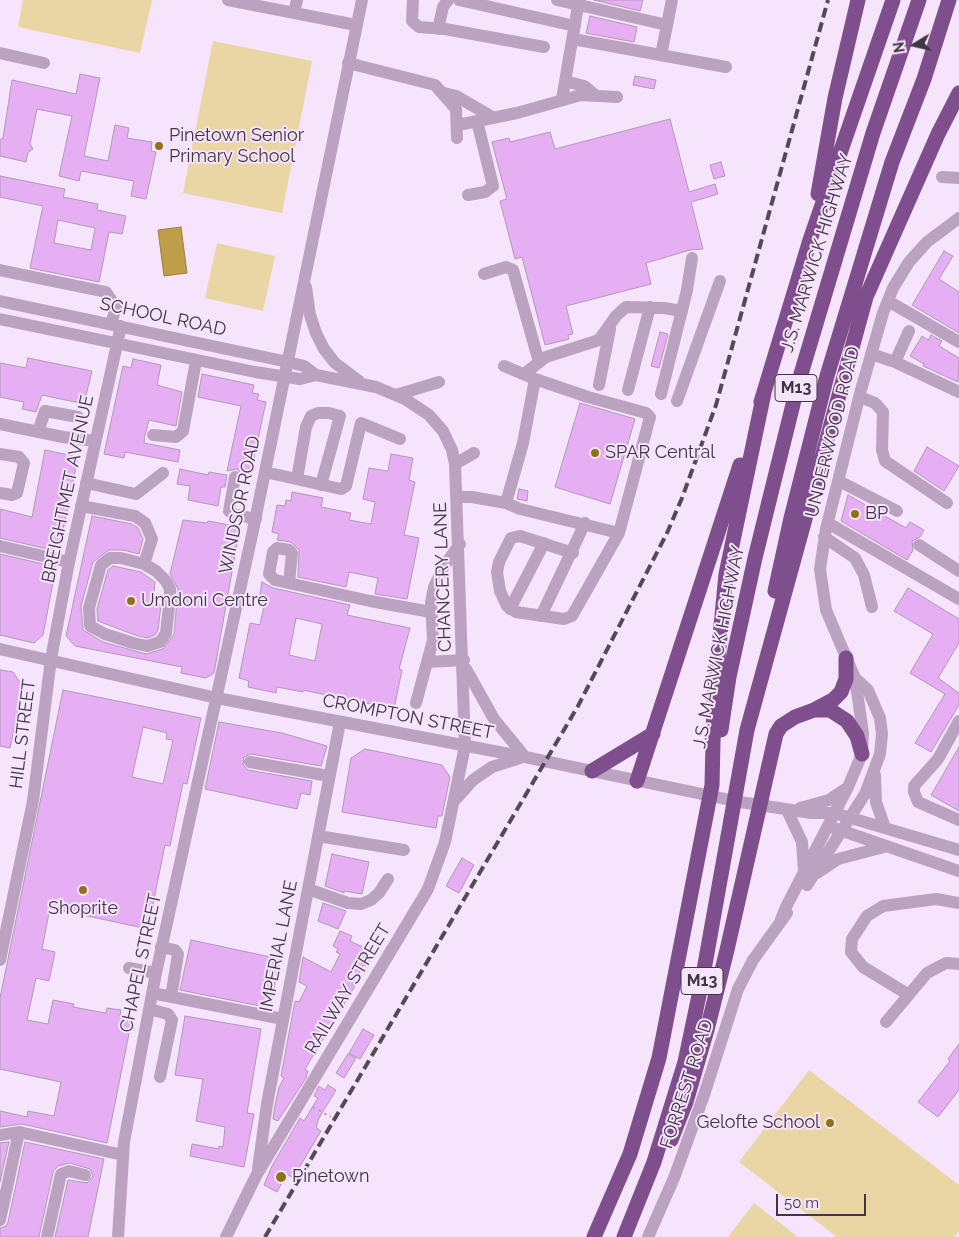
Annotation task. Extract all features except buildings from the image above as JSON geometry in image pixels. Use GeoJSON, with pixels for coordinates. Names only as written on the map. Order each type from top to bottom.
{"type":"FeatureCollection","features":[{"type":"Feature","properties":{"kind":"highway"},"geometry":{"type":"LineString","coordinates":[[810,240],[835,98],[858,0]]}},
{"type":"Feature","properties":{"kind":"highway"},"geometry":{"type":"LineString","coordinates":[[637,781],[764,393],[810,240],[893,0]]}},
{"type":"Feature","properties":{"kind":"highway","name":"J.S. MARWICK HIGHWAY"},"geometry":{"type":"LineString","coordinates":[[712,785],[729,678],[781,447],[841,235],[919,0]]}},
{"type":"Feature","properties":{"kind":"highway","name":"M13"},"geometry":{"type":"LineString","coordinates":[[627,1231],[654,1162],[685,1062],[702,981],[747,730],[791,518],[826,376],[892,162],[924,79],[950,0]]}},
{"type":"Feature","properties":{"kind":"highway"},"geometry":{"type":"LineString","coordinates":[[747,730],[866,297],[938,134],[959,93]]}},
{"type":"Feature","properties":{"kind":"highway"},"geometry":{"type":"LineString","coordinates":[[712,785],[714,698],[726,574],[764,393]]}},
{"type":"Feature","properties":{"kind":"highway"},"geometry":{"type":"LineString","coordinates":[[627,1231],[651,1190],[686,1102],[727,950],[772,743],[786,721],[833,700],[841,692],[846,679],[846,658]]}},
{"type":"Feature","properties":{"kind":"highway"},"geometry":{"type":"LineString","coordinates":[[814,710],[830,710],[843,717],[857,736],[862,754]]}},
{"type":"Feature","properties":{"kind":"highway"},"geometry":{"type":"LineString","coordinates":[[585,770],[652,734]]}},
{"type":"Feature","properties":{"kind":"highway","name":"M13"},"geometry":{"type":"LineString","coordinates":[[594,1237],[630,1154],[659,1058],[712,785]]}},
{"type":"Feature","properties":{"kind":"street"},"geometry":{"type":"LineString","coordinates":[[228,0],[296,6],[356,25]]}},
{"type":"Feature","properties":{"kind":"street","name":"WINDSOR ROAD"},"geometry":{"type":"LineString","coordinates":[[217,698],[256,519],[362,0]]}},
{"type":"Feature","properties":{"kind":"street"},"geometry":{"type":"LineString","coordinates":[[413,0],[411,12],[413,24],[424,28],[438,28],[544,47]]}},
{"type":"Feature","properties":{"kind":"street"},"geometry":{"type":"LineString","coordinates":[[438,28],[443,7],[448,0]]}},
{"type":"Feature","properties":{"kind":"street"},"geometry":{"type":"LineString","coordinates":[[459,0],[661,55],[726,67]]}},
{"type":"Feature","properties":{"kind":"street"},"geometry":{"type":"LineString","coordinates":[[557,0],[579,3],[667,25]]}},
{"type":"Feature","properties":{"kind":"street"},"geometry":{"type":"LineString","coordinates":[[661,55],[672,0]]}},
{"type":"Feature","properties":{"kind":"street"},"geometry":{"type":"LineString","coordinates":[[562,99],[579,3]]}},
{"type":"Feature","properties":{"kind":"street"},"geometry":{"type":"LineString","coordinates":[[0,53],[44,63]]}},
{"type":"Feature","properties":{"kind":"street"},"geometry":{"type":"LineString","coordinates":[[348,64],[435,85],[456,109],[457,138]]}},
{"type":"Feature","properties":{"kind":"street"},"geometry":{"type":"LineString","coordinates":[[565,82],[584,86],[595,94]]}},
{"type":"Feature","properties":{"kind":"street"},"geometry":{"type":"LineString","coordinates":[[444,94],[456,96],[494,118]]}},
{"type":"Feature","properties":{"kind":"street"},"geometry":{"type":"LineString","coordinates":[[458,125],[494,118],[562,99],[595,94],[617,97]]}},
{"type":"Feature","properties":{"kind":"street"},"geometry":{"type":"LineString","coordinates":[[468,195],[485,192],[492,186],[477,121]]}},
{"type":"Feature","properties":{"kind":"street"},"geometry":{"type":"LineString","coordinates":[[942,177],[959,178]]}},
{"type":"Feature","properties":{"kind":"street","name":"UNDERWOOD ROAD"},"geometry":{"type":"LineString","coordinates":[[834,813],[848,787],[862,754],[863,733],[855,678],[831,622],[821,587],[820,556],[871,354],[888,300],[902,273],[927,242],[959,218]]}},
{"type":"Feature","properties":{"kind":"street"},"geometry":{"type":"LineString","coordinates":[[660,394],[691,276],[692,258]]}},
{"type":"Feature","properties":{"kind":"street"},"geometry":{"type":"LineString","coordinates":[[484,274],[506,267],[513,270],[539,362]]}},
{"type":"Feature","properties":{"kind":"street","name":"BREIGHTMET AVENUE"},"geometry":{"type":"LineString","coordinates":[[0,270],[106,292],[116,307],[116,344],[69,562],[51,659]]}},
{"type":"Feature","properties":{"kind":"street"},"geometry":{"type":"LineString","coordinates":[[305,277],[310,315],[324,349],[349,375],[364,384]]}},
{"type":"Feature","properties":{"kind":"street"},"geometry":{"type":"LineString","coordinates":[[677,401],[720,281]]}},
{"type":"Feature","properties":{"kind":"street"},"geometry":{"type":"LineString","coordinates":[[888,300],[959,342]]}},
{"type":"Feature","properties":{"kind":"street","name":"SCHOOL ROAD"},"geometry":{"type":"LineString","coordinates":[[0,301],[288,362],[304,366],[316,375]]}},
{"type":"Feature","properties":{"kind":"street"},"geometry":{"type":"LineString","coordinates":[[506,503],[523,443],[529,377],[539,362],[546,357],[595,342],[602,337],[620,311],[626,307],[682,310]]}},
{"type":"Feature","properties":{"kind":"street"},"geometry":{"type":"LineString","coordinates":[[628,390],[650,308]]}},
{"type":"Feature","properties":{"kind":"street","name":"SCHOOL ROAD"},"geometry":{"type":"LineString","coordinates":[[0,319],[196,361],[284,377],[300,379],[316,375],[364,384],[396,395],[429,415]]}},
{"type":"Feature","properties":{"kind":"street"},"geometry":{"type":"LineString","coordinates":[[599,385],[610,325]]}},
{"type":"Feature","properties":{"kind":"street"},"geometry":{"type":"LineString","coordinates":[[895,362],[909,331]]}},
{"type":"Feature","properties":{"kind":"street"},"geometry":{"type":"LineString","coordinates":[[871,354],[895,362],[959,392]]}},
{"type":"Feature","properties":{"kind":"street"},"geometry":{"type":"LineString","coordinates":[[153,436],[176,437],[183,431],[196,361]]}},
{"type":"Feature","properties":{"kind":"street"},"geometry":{"type":"LineString","coordinates":[[669,362],[690,367]]}},
{"type":"Feature","properties":{"kind":"street"},"geometry":{"type":"LineString","coordinates":[[504,366],[529,377],[588,397],[646,412],[649,415],[619,533],[572,616],[564,619],[510,609],[504,601],[497,572],[499,562],[509,540],[520,536],[573,553]]}},
{"type":"Feature","properties":{"kind":"street"},"geometry":{"type":"LineString","coordinates":[[396,395],[439,382]]}},
{"type":"Feature","properties":{"kind":"street"},"geometry":{"type":"LineString","coordinates":[[860,396],[875,403],[883,412],[882,450],[885,462],[947,503]]}},
{"type":"Feature","properties":{"kind":"street"},"geometry":{"type":"LineString","coordinates":[[38,432],[45,411],[78,417]]}},
{"type":"Feature","properties":{"kind":"street"},"geometry":{"type":"LineString","coordinates":[[297,479],[306,427],[311,416],[318,413],[340,416],[400,439]]}},
{"type":"Feature","properties":{"kind":"street","name":"CHANCERY LANE"},"geometry":{"type":"LineString","coordinates":[[429,415],[443,431],[452,450],[455,464],[460,544],[466,746]]}},
{"type":"Feature","properties":{"kind":"street"},"geometry":{"type":"LineString","coordinates":[[320,485],[340,416]]}},
{"type":"Feature","properties":{"kind":"street"},"geometry":{"type":"LineString","coordinates":[[265,472],[338,489],[346,486],[360,423]]}},
{"type":"Feature","properties":{"kind":"street"},"geometry":{"type":"LineString","coordinates":[[0,424],[38,432],[96,440]]}},
{"type":"Feature","properties":{"kind":"street"},"geometry":{"type":"LineString","coordinates":[[455,464],[474,453]]}},
{"type":"Feature","properties":{"kind":"street"},"geometry":{"type":"LineString","coordinates":[[0,454],[19,457],[24,463],[18,493],[12,495],[0,493]]}},
{"type":"Feature","properties":{"kind":"street"},"geometry":{"type":"LineString","coordinates":[[86,483],[136,494],[163,473]]}},
{"type":"Feature","properties":{"kind":"street"},"geometry":{"type":"LineString","coordinates":[[235,477],[229,511],[233,514],[256,519]]}},
{"type":"Feature","properties":{"kind":"street"},"geometry":{"type":"LineString","coordinates":[[839,481],[896,511]]}},
{"type":"Feature","properties":{"kind":"street"},"geometry":{"type":"LineString","coordinates":[[458,497],[472,497],[506,503],[520,509],[619,533]]}},
{"type":"Feature","properties":{"kind":"street"},"geometry":{"type":"LineString","coordinates":[[81,506],[135,516],[145,523],[152,539],[144,564]]}},
{"type":"Feature","properties":{"kind":"street"},"geometry":{"type":"LineString","coordinates":[[828,522],[959,599]]}},
{"type":"Feature","properties":{"kind":"street"},"geometry":{"type":"LineString","coordinates":[[541,616],[573,553],[585,524]]}},
{"type":"Feature","properties":{"kind":"street"},"geometry":{"type":"LineString","coordinates":[[824,537],[856,558],[864,575],[872,607]]}},
{"type":"Feature","properties":{"kind":"street"},"geometry":{"type":"LineString","coordinates":[[416,703],[433,640],[431,603],[436,579],[460,544]]}},
{"type":"Feature","properties":{"kind":"street"},"geometry":{"type":"LineString","coordinates":[[510,609],[544,544]]}},
{"type":"Feature","properties":{"kind":"street"},"geometry":{"type":"LineString","coordinates":[[919,545],[959,570]]}},
{"type":"Feature","properties":{"kind":"street"},"geometry":{"type":"LineString","coordinates":[[0,546],[69,562]]}},
{"type":"Feature","properties":{"kind":"street"},"geometry":{"type":"LineString","coordinates":[[110,558],[144,564],[156,571],[170,589],[166,633],[160,642],[147,646],[133,643],[105,634],[90,626],[89,608],[101,565],[110,558]]}},
{"type":"Feature","properties":{"kind":"street"},"geometry":{"type":"LineString","coordinates":[[289,583],[431,612]]}},
{"type":"Feature","properties":{"kind":"street","name":"CROMPTON STREET"},"geometry":{"type":"LineString","coordinates":[[0,649],[217,698],[529,758],[666,787],[787,810],[834,813],[959,850]]}},
{"type":"Feature","properties":{"kind":"street","name":"HILL STREET"},"geometry":{"type":"LineString","coordinates":[[0,960],[33,800],[51,659]]}},
{"type":"Feature","properties":{"kind":"street"},"geometry":{"type":"LineString","coordinates":[[427,662],[464,662],[474,688],[494,719],[529,758],[492,767],[473,780],[456,799]]}},
{"type":"Feature","properties":{"kind":"street","name":"UNDERWOOD ROAD"},"geometry":{"type":"LineString","coordinates":[[849,817],[865,794],[875,770],[880,754],[882,734],[880,718],[868,690],[855,678]]}},
{"type":"Feature","properties":{"kind":"street","name":"CHAPEL STREET"},"geometry":{"type":"LineString","coordinates":[[118,1237],[123,1155],[149,1009],[217,698]]}},
{"type":"Feature","properties":{"kind":"street"},"geometry":{"type":"LineString","coordinates":[[959,721],[938,759],[914,786],[918,802],[959,820]]}},
{"type":"Feature","properties":{"kind":"street","name":"IMPERIAL LANE"},"geometry":{"type":"LineString","coordinates":[[256,1176],[283,1019],[340,722]]}},
{"type":"Feature","properties":{"kind":"street","name":"RAILWAY STREET"},"geometry":{"type":"LineString","coordinates":[[226,1237],[256,1176],[428,888],[446,842],[466,746]]}},
{"type":"Feature","properties":{"kind":"street"},"geometry":{"type":"LineString","coordinates":[[250,762],[329,776]]}},
{"type":"Feature","properties":{"kind":"street"},"geometry":{"type":"LineString","coordinates":[[875,770],[876,802],[885,828]]}},
{"type":"Feature","properties":{"kind":"street"},"geometry":{"type":"LineString","coordinates":[[848,787],[829,800],[787,810],[802,842],[808,877],[838,859],[886,847]]}},
{"type":"Feature","properties":{"kind":"street","name":"CROMPTON STREET"},"geometry":{"type":"LineString","coordinates":[[811,813],[835,828],[959,872]]}},
{"type":"Feature","properties":{"kind":"street","name":"FORREST ROAD"},"geometry":{"type":"LineString","coordinates":[[834,813],[835,828]]}},
{"type":"Feature","properties":{"kind":"street","name":"FORREST ROAD"},"geometry":{"type":"LineString","coordinates":[[648,1237],[704,1095],[738,990],[753,960],[781,920],[794,907],[835,828],[849,817]]}},
{"type":"Feature","properties":{"kind":"street"},"geometry":{"type":"LineString","coordinates":[[318,836],[404,850]]}},
{"type":"Feature","properties":{"kind":"street"},"geometry":{"type":"LineString","coordinates":[[308,889],[348,903],[361,904],[372,900],[388,879]]}},
{"type":"Feature","properties":{"kind":"street"},"geometry":{"type":"LineString","coordinates":[[909,994],[863,967],[851,952],[852,939],[868,916],[883,906],[936,899],[959,903]]}},
{"type":"Feature","properties":{"kind":"street"},"geometry":{"type":"LineString","coordinates":[[162,947],[176,950],[178,954],[171,997]]}},
{"type":"Feature","properties":{"kind":"street"},"geometry":{"type":"LineString","coordinates":[[886,1022],[927,973],[946,963],[959,964]]}},
{"type":"Feature","properties":{"kind":"street"},"geometry":{"type":"LineString","coordinates":[[129,968],[156,973]]}},
{"type":"Feature","properties":{"kind":"street"},"geometry":{"type":"LineString","coordinates":[[152,993],[283,1019]]}},
{"type":"Feature","properties":{"kind":"street"},"geometry":{"type":"LineString","coordinates":[[149,1009],[168,1014],[172,1020],[160,1077]]}},
{"type":"Feature","properties":{"kind":"street"},"geometry":{"type":"LineString","coordinates":[[0,1135],[20,1132],[123,1155]]}},
{"type":"Feature","properties":{"kind":"street"},"geometry":{"type":"LineString","coordinates":[[0,1220],[20,1132]]}},
{"type":"Feature","properties":{"kind":"street"},"geometry":{"type":"LineString","coordinates":[[47,1237],[61,1174],[69,1171],[85,1175]]}},
{"type":"Feature","properties":{"kind":"path"},"geometry":{"type":"LineString","coordinates":[[302,1100],[331,1117]]}},
{"type":"Feature","properties":{"kind":"shaded area"},"geometry":{"type":"Polygon","coordinates":[[[23,0],[152,0],[140,53],[18,27],[23,0]]]}},
{"type":"Feature","properties":{"kind":"shaded area"},"geometry":{"type":"Polygon","coordinates":[[[213,41],[312,61],[282,213],[183,193],[213,41]]]}},
{"type":"Feature","properties":{"kind":"shaded area"},"geometry":{"type":"Polygon","coordinates":[[[181,227],[187,273],[164,276],[158,230],[181,227]]]}},
{"type":"Feature","properties":{"kind":"shaded area"},"geometry":{"type":"Polygon","coordinates":[[[217,243],[275,256],[263,311],[205,298],[217,243]]]}},
{"type":"Feature","properties":{"kind":"shaded area"},"geometry":{"type":"Polygon","coordinates":[[[809,1070],[959,1185],[959,1231],[954,1237],[837,1237],[739,1162],[809,1070]]]}},
{"type":"Feature","properties":{"kind":"shaded area"},"geometry":{"type":"Polygon","coordinates":[[[754,1203],[798,1237],[728,1237],[754,1203]]]}},
{"type":"Feature","properties":{"kind":"railway"},"geometry":{"type":"LineString","coordinates":[[265,1237],[578,706],[667,533],[716,405],[828,0]]}},
{"type":"Feature","properties":{"kind":"place","name":"Pinetown Senior Primary School"},"geometry":{"type":"Point","coordinates":[159,146]}},
{"type":"Feature","properties":{"kind":"place","name":"SPAR Central"},"geometry":{"type":"Point","coordinates":[595,453]}},
{"type":"Feature","properties":{"kind":"place","name":"BP"},"geometry":{"type":"Point","coordinates":[855,514]}},
{"type":"Feature","properties":{"kind":"place","name":"Umdoni Centre"},"geometry":{"type":"Point","coordinates":[131,601]}},
{"type":"Feature","properties":{"kind":"place","name":"Shoprite"},"geometry":{"type":"Point","coordinates":[83,890]}},
{"type":"Feature","properties":{"kind":"place","name":"Gelofte School"},"geometry":{"type":"Point","coordinates":[830,1123]}},
{"type":"Feature","properties":{"kind":"place","name":"Pinetown"},"geometry":{"type":"Point","coordinates":[281,1177]}}]}
